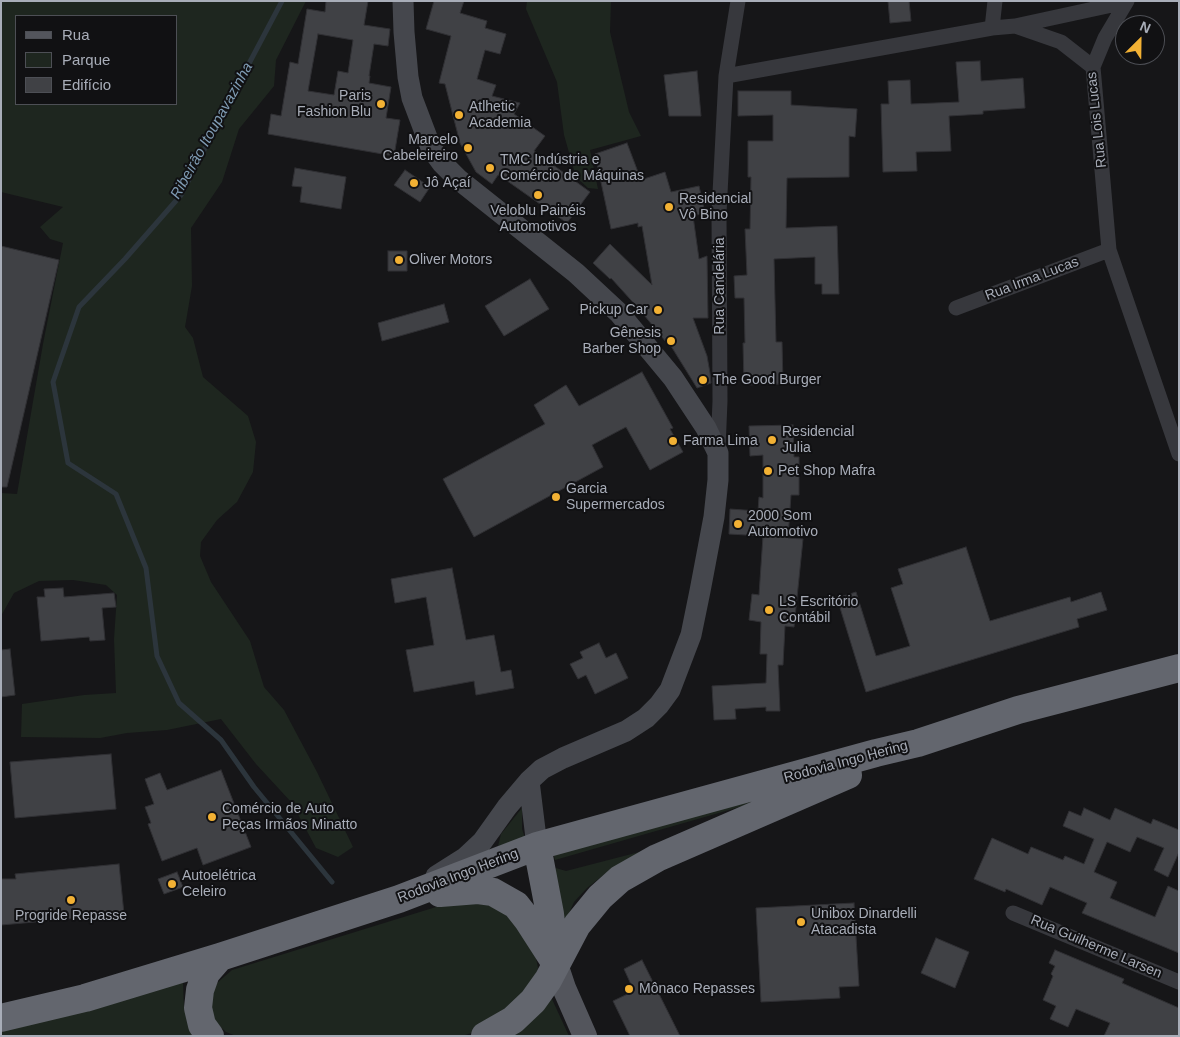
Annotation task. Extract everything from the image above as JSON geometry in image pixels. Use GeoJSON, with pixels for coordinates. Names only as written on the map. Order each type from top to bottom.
{"type":"FeatureCollection","features":[{"type":"Feature","properties":{"kind":"highway","name":"Rodovia Ingo Hering"},"geometry":{"type":"LineString","coordinates":[[1,1018],[85,998],[220,957],[400,898],[537,846],[918,743],[1018,710],[1179,668]]}},
{"type":"Feature","properties":{"kind":"highway","name":"Rodovia Ingo Hering"},"geometry":{"type":"LineString","coordinates":[[485,1036],[513,1020],[533,1001],[548,980],[577,925],[600,897],[620,879],[657,858],[881,761],[918,743]]}},
{"type":"Feature","properties":{"kind":"highway"},"geometry":{"type":"LineString","coordinates":[[537,846],[550,914],[556,964]]}},
{"type":"Feature","properties":{"kind":"highway"},"geometry":{"type":"LineString","coordinates":[[400,898],[452,891],[478,890],[493,892],[516,905],[556,964]]}},
{"type":"Feature","properties":{"kind":"highway"},"geometry":{"type":"LineString","coordinates":[[210,1036],[202,1025],[198,1008],[200,990],[206,973],[220,957]]}},
{"type":"Feature","properties":{"kind":"main road"},"geometry":{"type":"LineString","coordinates":[[556,964],[584,1036]]}},
{"type":"Feature","properties":{"kind":"street"},"geometry":{"type":"LineString","coordinates":[[400,898],[466,857],[482,842],[506,807],[542,769],[562,758],[626,731],[646,718],[659,705],[670,690],[678,673],[691,635],[714,517],[718,480],[718,453],[697,415],[673,378],[619,313],[576,273],[458,179],[442,163],[431,148],[412,98],[408,77],[403,1]]}},
{"type":"Feature","properties":{"kind":"street","name":"Rua Candelária"},"geometry":{"type":"LineString","coordinates":[[718,453],[720,401],[719,213],[726,76],[738,1]]}},
{"type":"Feature","properties":{"kind":"street"},"geometry":{"type":"LineString","coordinates":[[992,28],[996,1]]}},
{"type":"Feature","properties":{"kind":"street"},"geometry":{"type":"LineString","coordinates":[[1015,26],[1126,2]]}},
{"type":"Feature","properties":{"kind":"street"},"geometry":{"type":"LineString","coordinates":[[1093,68],[1105,38],[1126,2]]}},
{"type":"Feature","properties":{"kind":"street","name":"Rua Lois Lucas"},"geometry":{"type":"LineString","coordinates":[[726,76],[992,28],[1015,26],[1062,42],[1093,68],[1108,250],[1174,423],[1179,454]]}},
{"type":"Feature","properties":{"kind":"street","name":"Rua Irma Lucas"},"geometry":{"type":"LineString","coordinates":[[956,308],[1108,250]]}},
{"type":"Feature","properties":{"kind":"street"},"geometry":{"type":"LineString","coordinates":[[529,781],[537,846]]}},
{"type":"Feature","properties":{"kind":"street","name":"Rua Guilherme Larsen"},"geometry":{"type":"LineString","coordinates":[[1012,913],[1179,982]]}},
{"type":"Feature","properties":{"kind":"green space"},"geometry":{"type":"Polygon","coordinates":[[[1,1],[306,1],[276,60],[274,86],[239,129],[222,182],[191,228],[192,286],[185,327],[193,338],[203,377],[248,416],[256,442],[253,472],[237,502],[217,520],[201,542],[200,556],[211,582],[250,641],[264,687],[284,710],[317,772],[353,847],[338,857],[316,848],[292,803],[256,764],[221,719],[167,730],[127,733],[100,738],[21,737],[22,704],[84,695],[116,693],[114,639],[117,595],[106,585],[73,580],[39,581],[14,593],[1,616],[1,493],[17,494],[63,243],[50,239],[40,227],[63,207],[1,192],[1,1]]]}},
{"type":"Feature","properties":{"kind":"green space"},"geometry":{"type":"Polygon","coordinates":[[[527,1],[611,1],[610,32],[629,112],[641,136],[590,150],[598,189],[588,188],[576,177],[564,135],[557,82],[526,9],[527,1]]]}},
{"type":"Feature","properties":{"kind":"green space"},"geometry":{"type":"Polygon","coordinates":[[[787,787],[743,806],[555,860],[553,853],[787,787]]]}},
{"type":"Feature","properties":{"kind":"green space"},"geometry":{"type":"Polygon","coordinates":[[[522,808],[522,829],[525,838],[498,846],[501,834],[522,808]]]}},
{"type":"Feature","properties":{"kind":"green space"},"geometry":{"type":"Polygon","coordinates":[[[647,850],[610,870],[587,888],[574,902],[565,922],[549,866],[566,871],[647,850]]]}},
{"type":"Feature","properties":{"kind":"green space"},"geometry":{"type":"Polygon","coordinates":[[[482,902],[513,917],[535,953],[538,968],[532,985],[518,1000],[475,1032],[462,1036],[236,1036],[226,1032],[213,1020],[210,1009],[212,992],[217,983],[232,970],[449,903],[482,902]]]}},
{"type":"Feature","properties":{"kind":"green space"},"geometry":{"type":"Polygon","coordinates":[[[183,982],[184,1009],[193,1036],[1,1036],[1,1026],[183,982]]]}},
{"type":"Feature","properties":{"kind":"green space"},"geometry":{"type":"Polygon","coordinates":[[[551,997],[569,1036],[510,1036],[551,997]]]}},
{"type":"Feature","properties":{"kind":"building"},"geometry":{"type":"Polygon","coordinates":[[[326,1],[368,1],[364,25],[390,29],[388,46],[374,44],[369,83],[391,87],[386,118],[400,120],[394,156],[268,134],[271,114],[281,116],[290,62],[298,64],[307,9],[325,12],[326,1]],[[318,34],[308,91],[334,95],[338,71],[348,73],[353,40],[318,34]]]}},
{"type":"Feature","properties":{"kind":"building"},"geometry":{"type":"Polygon","coordinates":[[[434,1],[464,1],[460,13],[487,21],[485,28],[506,34],[500,54],[485,50],[477,79],[496,85],[492,96],[520,103],[514,114],[545,136],[534,151],[590,192],[567,223],[498,175],[492,184],[476,172],[460,143],[445,84],[439,83],[451,36],[426,29],[434,1]]]}},
{"type":"Feature","properties":{"kind":"building"},"geometry":{"type":"Polygon","coordinates":[[[888,1],[909,1],[911,21],[890,23],[888,1]]]}},
{"type":"Feature","properties":{"kind":"building"},"geometry":{"type":"Polygon","coordinates":[[[980,61],[981,81],[1023,78],[1025,108],[983,111],[983,114],[949,116],[951,151],[916,152],[917,171],[883,172],[881,104],[889,104],[888,81],[910,80],[911,104],[959,102],[956,62],[980,61]]]}},
{"type":"Feature","properties":{"kind":"building"},"geometry":{"type":"Polygon","coordinates":[[[697,71],[701,116],[669,116],[664,75],[697,71]]]}},
{"type":"Feature","properties":{"kind":"building"},"geometry":{"type":"Polygon","coordinates":[[[738,91],[791,91],[791,105],[857,109],[855,137],[849,136],[849,177],[787,178],[786,228],[837,226],[839,294],[822,294],[822,284],[815,284],[815,257],[774,259],[776,342],[782,342],[783,384],[744,385],[744,298],[735,298],[734,276],[747,275],[745,229],[750,229],[751,177],[748,177],[748,141],[773,141],[773,115],[738,116],[738,91]]]}},
{"type":"Feature","properties":{"kind":"building"},"geometry":{"type":"Polygon","coordinates":[[[627,143],[641,180],[665,172],[671,192],[699,186],[705,213],[693,216],[699,259],[707,256],[708,318],[693,318],[707,356],[711,383],[697,388],[671,346],[611,278],[593,263],[610,244],[652,285],[642,226],[638,227],[638,223],[611,229],[595,154],[627,143]]]}},
{"type":"Feature","properties":{"kind":"building"},"geometry":{"type":"Polygon","coordinates":[[[295,168],[346,177],[341,209],[300,202],[302,187],[292,186],[295,168]]]}},
{"type":"Feature","properties":{"kind":"building"},"geometry":{"type":"Polygon","coordinates":[[[405,170],[430,187],[420,202],[394,185],[405,170]]]}},
{"type":"Feature","properties":{"kind":"building"},"geometry":{"type":"Polygon","coordinates":[[[1,246],[59,260],[7,487],[1,487],[1,246]]]}},
{"type":"Feature","properties":{"kind":"building"},"geometry":{"type":"Polygon","coordinates":[[[388,251],[407,251],[407,271],[388,271],[388,251]]]}},
{"type":"Feature","properties":{"kind":"building"},"geometry":{"type":"Polygon","coordinates":[[[530,279],[549,309],[504,336],[485,306],[530,279]]]}},
{"type":"Feature","properties":{"kind":"building"},"geometry":{"type":"Polygon","coordinates":[[[444,304],[449,322],[382,341],[378,323],[444,304]]]}},
{"type":"Feature","properties":{"kind":"building"},"geometry":{"type":"Polygon","coordinates":[[[642,372],[673,428],[670,429],[683,452],[650,470],[626,427],[592,445],[603,467],[474,537],[443,479],[545,424],[534,405],[566,385],[579,406],[642,372]]]}},
{"type":"Feature","properties":{"kind":"building"},"geometry":{"type":"Polygon","coordinates":[[[793,425],[794,457],[799,457],[799,495],[791,495],[788,538],[803,539],[794,627],[785,626],[783,665],[778,665],[780,711],[766,711],[766,707],[735,709],[736,719],[714,720],[712,686],[766,683],[767,654],[760,654],[761,622],[749,620],[752,594],[759,595],[763,536],[729,534],[730,509],[758,511],[759,497],[763,498],[763,455],[750,456],[749,426],[793,425]]]}},
{"type":"Feature","properties":{"kind":"building"},"geometry":{"type":"Polygon","coordinates":[[[966,547],[990,621],[1070,597],[1071,602],[1101,592],[1107,610],[1077,619],[1079,627],[866,692],[837,598],[856,592],[876,656],[910,646],[891,588],[903,584],[898,569],[966,547]]]}},
{"type":"Feature","properties":{"kind":"building"},"geometry":{"type":"Polygon","coordinates":[[[452,568],[466,640],[494,635],[501,672],[511,670],[514,688],[476,695],[474,681],[414,692],[406,650],[434,645],[426,597],[395,603],[391,579],[452,568]]]}},
{"type":"Feature","properties":{"kind":"building"},"geometry":{"type":"Polygon","coordinates":[[[63,588],[64,597],[114,593],[116,607],[102,608],[105,640],[90,641],[89,637],[41,641],[37,597],[45,597],[44,589],[63,588]]]}},
{"type":"Feature","properties":{"kind":"building"},"geometry":{"type":"Polygon","coordinates":[[[599,643],[606,658],[616,653],[628,678],[595,694],[586,675],[578,679],[570,664],[583,658],[580,652],[599,643]]]}},
{"type":"Feature","properties":{"kind":"building"},"geometry":{"type":"Polygon","coordinates":[[[10,649],[15,695],[1,697],[1,650],[10,649]]]}},
{"type":"Feature","properties":{"kind":"building"},"geometry":{"type":"Polygon","coordinates":[[[111,754],[116,809],[15,818],[10,762],[111,754]]]}},
{"type":"Feature","properties":{"kind":"building","name":"Comércio de Auto Peças Irmãos Minatto"},"geometry":{"type":"Polygon","coordinates":[[[221,770],[251,847],[203,865],[197,848],[162,861],[148,824],[151,823],[145,807],[154,804],[145,779],[160,773],[167,790],[221,770]]]}},
{"type":"Feature","properties":{"kind":"building"},"geometry":{"type":"Polygon","coordinates":[[[1084,808],[1110,820],[1115,808],[1151,824],[1153,819],[1179,830],[1179,852],[1168,877],[1154,870],[1164,848],[1137,837],[1130,852],[1107,842],[1094,872],[1117,882],[1110,898],[1155,917],[1168,886],[1179,891],[1179,953],[1082,913],[1087,903],[1050,887],[1042,905],[1006,889],[1005,892],[974,879],[992,838],[1028,854],[1031,847],[1063,860],[1065,856],[1084,864],[1094,839],[1063,826],[1069,811],[1081,816],[1084,808]]]}},
{"type":"Feature","properties":{"kind":"building"},"geometry":{"type":"Polygon","coordinates":[[[119,864],[124,914],[1,925],[1,879],[16,879],[15,874],[119,864]]]}},
{"type":"Feature","properties":{"kind":"building"},"geometry":{"type":"Polygon","coordinates":[[[177,872],[183,887],[164,894],[158,879],[177,872]]]}},
{"type":"Feature","properties":{"kind":"building"},"geometry":{"type":"Polygon","coordinates":[[[854,903],[859,986],[839,987],[840,998],[761,1002],[756,908],[854,903]]]}},
{"type":"Feature","properties":{"kind":"building"},"geometry":{"type":"Polygon","coordinates":[[[936,938],[969,952],[955,988],[921,973],[936,938]]]}},
{"type":"Feature","properties":{"kind":"building"},"geometry":{"type":"Polygon","coordinates":[[[1055,950],[1124,979],[1122,983],[1179,1008],[1179,1036],[1104,1036],[1110,1023],[1076,1009],[1068,1027],[1050,1019],[1056,1006],[1043,1000],[1053,976],[1051,974],[1055,966],[1049,963],[1055,950]]]}},
{"type":"Feature","properties":{"kind":"building"},"geometry":{"type":"Polygon","coordinates":[[[642,960],[680,1036],[630,1036],[613,1001],[634,991],[624,969],[642,960]]]}},
{"type":"Feature","properties":{"kind":"waterway","name":"Ribeirão Itoupavazinha"},"geometry":{"type":"LineString","coordinates":[[282,1],[181,195],[125,259],[79,307],[53,382],[68,463],[116,494],[146,568],[157,656],[179,703],[221,740],[254,787],[332,882]]}},
{"type":"Feature","properties":{"kind":"place","name":"Paris Fashion Blu"},"geometry":{"type":"Point","coordinates":[381,104]}},
{"type":"Feature","properties":{"kind":"place","name":"Atlhetic Academia"},"geometry":{"type":"Point","coordinates":[459,115]}},
{"type":"Feature","properties":{"kind":"place","name":"Marcelo Cabeleireiro"},"geometry":{"type":"Point","coordinates":[468,148]}},
{"type":"Feature","properties":{"kind":"place","name":"TMC Indústria e Comércio de Máquinas"},"geometry":{"type":"Point","coordinates":[490,168]}},
{"type":"Feature","properties":{"kind":"place","name":"Jô Açaí"},"geometry":{"type":"Point","coordinates":[414,183]}},
{"type":"Feature","properties":{"kind":"place","name":"Veloblu Painéis Automotivos"},"geometry":{"type":"Point","coordinates":[538,195]}},
{"type":"Feature","properties":{"kind":"place","name":"Residencial Vô Bino"},"geometry":{"type":"Point","coordinates":[669,207]}},
{"type":"Feature","properties":{"kind":"place","name":"Oliver Motors"},"geometry":{"type":"Point","coordinates":[399,260]}},
{"type":"Feature","properties":{"kind":"place","name":"Pickup Car"},"geometry":{"type":"Point","coordinates":[658,310]}},
{"type":"Feature","properties":{"kind":"place","name":"Gênesis Barber Shop"},"geometry":{"type":"Point","coordinates":[671,341]}},
{"type":"Feature","properties":{"kind":"place","name":"The Good Burger"},"geometry":{"type":"Point","coordinates":[703,380]}},
{"type":"Feature","properties":{"kind":"place","name":"Residencial Julia"},"geometry":{"type":"Point","coordinates":[772,440]}},
{"type":"Feature","properties":{"kind":"place","name":"Farma Lima"},"geometry":{"type":"Point","coordinates":[673,441]}},
{"type":"Feature","properties":{"kind":"place","name":"Pet Shop Mafra"},"geometry":{"type":"Point","coordinates":[768,471]}},
{"type":"Feature","properties":{"kind":"place","name":"Garcia Supermercados"},"geometry":{"type":"Point","coordinates":[556,497]}},
{"type":"Feature","properties":{"kind":"place","name":"2000 Som Automotivo"},"geometry":{"type":"Point","coordinates":[738,524]}},
{"type":"Feature","properties":{"kind":"place","name":"LS Escritório Contábil"},"geometry":{"type":"Point","coordinates":[769,610]}},
{"type":"Feature","properties":{"kind":"place","name":"Comércio de Auto Peças Irmãos Minatto"},"geometry":{"type":"Point","coordinates":[212,817]}},
{"type":"Feature","properties":{"kind":"place","name":"Autoelétrica Celeiro"},"geometry":{"type":"Point","coordinates":[172,884]}},
{"type":"Feature","properties":{"kind":"place","name":"Progride Repasse"},"geometry":{"type":"Point","coordinates":[71,900]}},
{"type":"Feature","properties":{"kind":"place","name":"Unibox Dinardelli Atacadista"},"geometry":{"type":"Point","coordinates":[801,922]}},
{"type":"Feature","properties":{"kind":"place","name":"Mônaco Repasses"},"geometry":{"type":"Point","coordinates":[629,989]}}]}
